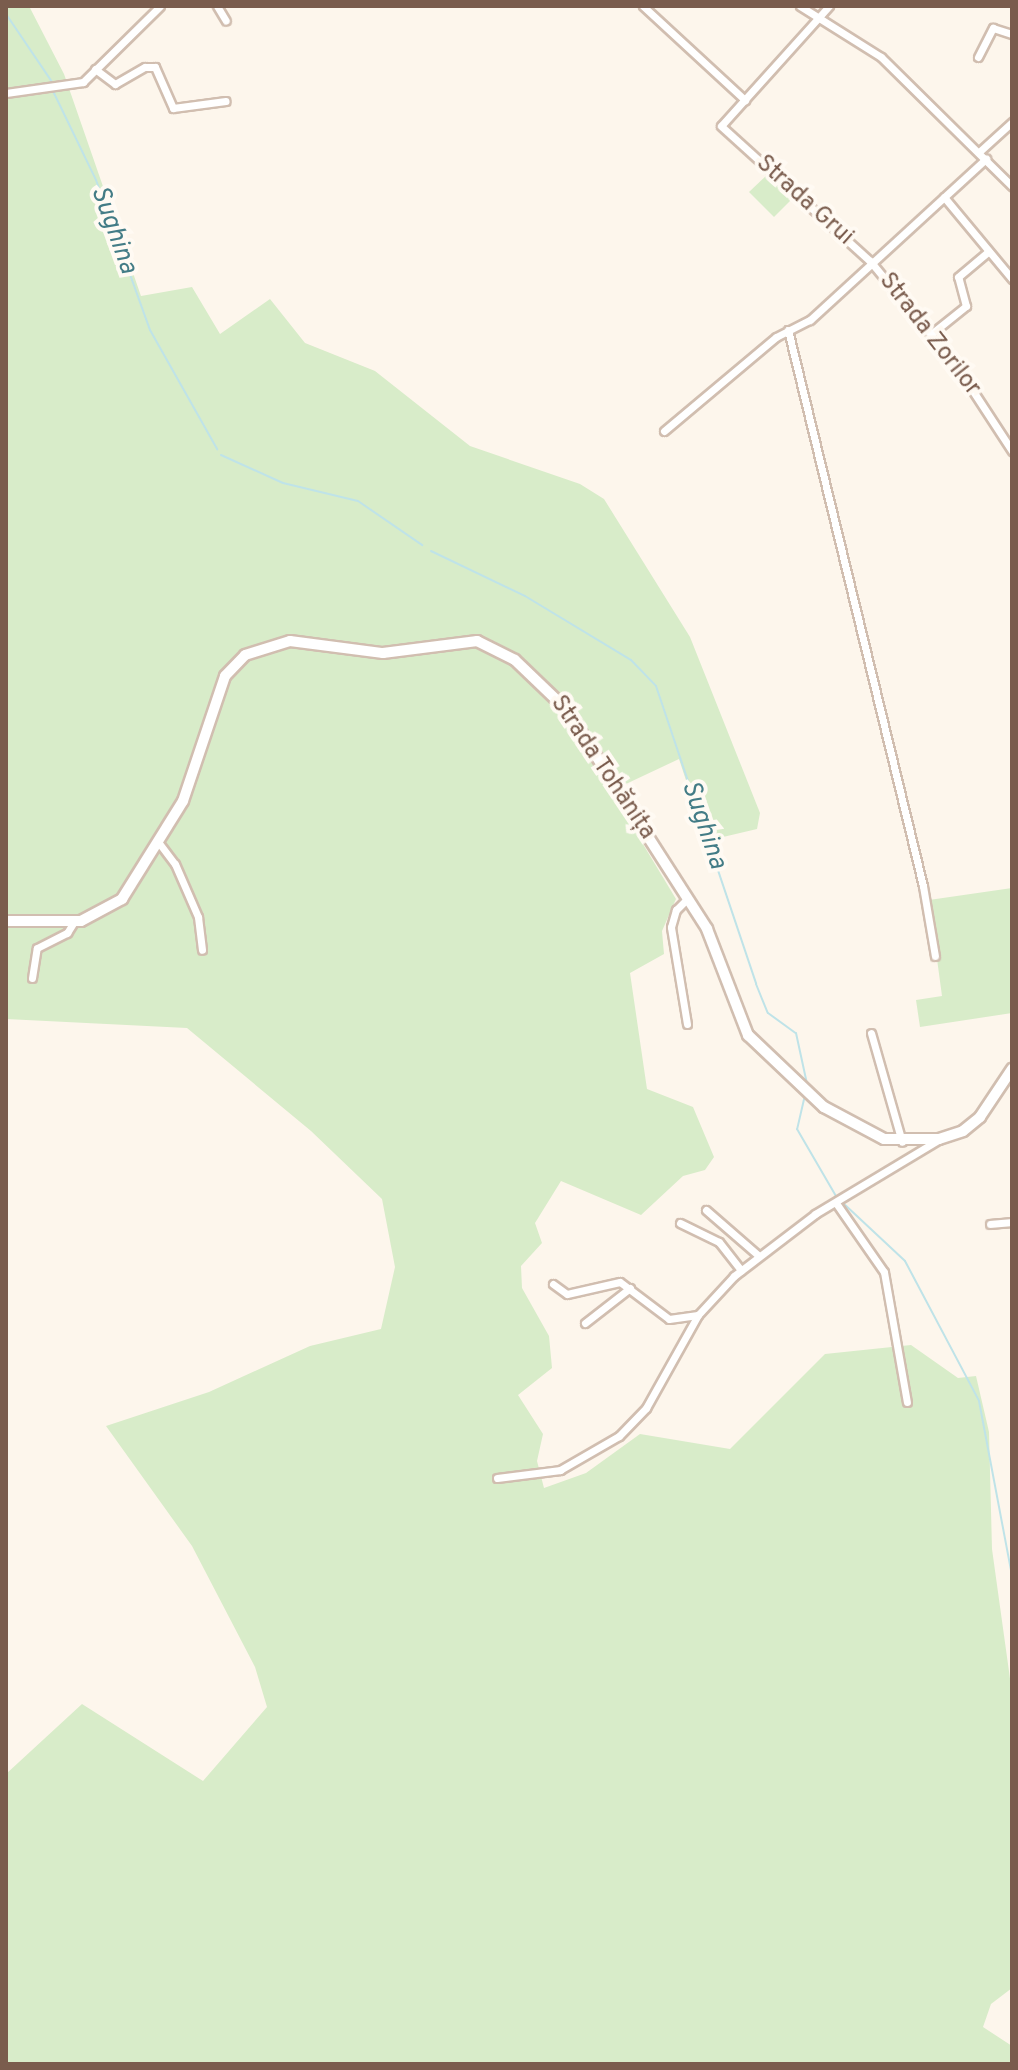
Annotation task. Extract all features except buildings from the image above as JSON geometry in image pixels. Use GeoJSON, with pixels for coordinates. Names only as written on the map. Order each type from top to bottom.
{"type":"FeatureCollection","features":[{"type":"Feature","properties":{"kind":"main road","name":"Strada Tohănița"},"geometry":{"type":"LineString","coordinates":[[6,921],[74,922],[95,918],[117,903],[159,843],[196,773],[225,676],[245,655],[290,641],[383,653],[468,640],[506,653],[553,693],[688,898],[716,948],[748,1035],[801,1088],[865,1133],[902,1142],[939,1139]]}},
{"type":"Feature","properties":{"kind":"main road"},"geometry":{"type":"LineString","coordinates":[[939,1139],[973,1125],[1012,1069]]}},
{"type":"Feature","properties":{"kind":"street"},"geometry":{"type":"LineString","coordinates":[[6,93],[58,88],[83,82],[160,6]]}},
{"type":"Feature","properties":{"kind":"street"},"geometry":{"type":"LineString","coordinates":[[217,6],[226,21]]}},
{"type":"Feature","properties":{"kind":"street"},"geometry":{"type":"LineString","coordinates":[[643,6],[745,100]]}},
{"type":"Feature","properties":{"kind":"street"},"geometry":{"type":"LineString","coordinates":[[800,6],[881,57],[1012,186]]}},
{"type":"Feature","properties":{"kind":"street","name":"Strada Grui"},"geometry":{"type":"LineString","coordinates":[[829,6],[721,126],[870,261],[986,159]]}},
{"type":"Feature","properties":{"kind":"street"},"geometry":{"type":"LineString","coordinates":[[978,57],[993,28],[1012,34]]}},
{"type":"Feature","properties":{"kind":"street"},"geometry":{"type":"LineString","coordinates":[[95,69],[115,84],[145,67],[155,67],[173,108],[226,101]]}},
{"type":"Feature","properties":{"kind":"street"},"geometry":{"type":"LineString","coordinates":[[979,152],[1012,122]]}},
{"type":"Feature","properties":{"kind":"street"},"geometry":{"type":"LineString","coordinates":[[944,197],[1012,279]]}},
{"type":"Feature","properties":{"kind":"street"},"geometry":{"type":"LineString","coordinates":[[931,334],[966,306],[958,277],[989,251]]}},
{"type":"Feature","properties":{"kind":"street"},"geometry":{"type":"LineString","coordinates":[[664,431],[788,330],[810,320],[870,261]]}},
{"type":"Feature","properties":{"kind":"street","name":"Strada Zorilor"},"geometry":{"type":"LineString","coordinates":[[870,261],[931,334],[1012,451]]}},
{"type":"Feature","properties":{"kind":"street"},"geometry":{"type":"LineString","coordinates":[[788,330],[923,886],[935,956]]}},
{"type":"Feature","properties":{"kind":"street"},"geometry":{"type":"LineString","coordinates":[[159,843],[175,864],[198,917],[202,950]]}},
{"type":"Feature","properties":{"kind":"street"},"geometry":{"type":"LineString","coordinates":[[687,1024],[671,927],[676,910],[688,898]]}},
{"type":"Feature","properties":{"kind":"street"},"geometry":{"type":"LineString","coordinates":[[32,978],[39,945],[67,933],[74,922]]}},
{"type":"Feature","properties":{"kind":"street"},"geometry":{"type":"LineString","coordinates":[[871,1033],[902,1142]]}},
{"type":"Feature","properties":{"kind":"street"},"geometry":{"type":"LineString","coordinates":[[497,1478],[560,1470],[619,1436],[646,1408],[698,1315],[741,1270],[836,1203],[939,1139]]}},
{"type":"Feature","properties":{"kind":"street"},"geometry":{"type":"LineString","coordinates":[[836,1203],[884,1272],[907,1402]]}},
{"type":"Feature","properties":{"kind":"street"},"geometry":{"type":"LineString","coordinates":[[706,1210],[759,1256]]}},
{"type":"Feature","properties":{"kind":"street"},"geometry":{"type":"LineString","coordinates":[[990,1224],[1012,1222]]}},
{"type":"Feature","properties":{"kind":"street"},"geometry":{"type":"LineString","coordinates":[[680,1223],[719,1242],[741,1270]]}},
{"type":"Feature","properties":{"kind":"street"},"geometry":{"type":"LineString","coordinates":[[553,1284],[567,1294],[609,1281],[630,1288],[669,1319],[698,1315]]}},
{"type":"Feature","properties":{"kind":"street"},"geometry":{"type":"LineString","coordinates":[[585,1323],[630,1288]]}},
{"type":"Feature","properties":{"kind":"green space"},"geometry":{"type":"Polygon","coordinates":[[[6,6],[29,6],[64,74],[141,296],[192,287],[220,334],[270,299],[305,343],[375,371],[470,446],[580,484],[604,499],[690,637],[760,813],[757,829],[706,841],[679,759],[611,791],[676,899],[662,931],[664,954],[630,973],[647,1089],[693,1107],[714,1157],[705,1170],[683,1176],[641,1215],[561,1181],[535,1223],[542,1243],[521,1266],[522,1288],[549,1336],[552,1368],[518,1395],[543,1434],[537,1461],[544,1488],[586,1473],[640,1434],[730,1449],[825,1354],[911,1345],[958,1378],[976,1376],[989,1432],[992,1549],[1012,1693],[1012,1988],[991,2004],[983,2027],[1012,2046],[1012,2064],[6,2064],[6,1774],[82,1704],[203,1781],[267,1707],[255,1667],[192,1546],[106,1426],[209,1392],[310,1346],[381,1329],[395,1267],[382,1199],[311,1131],[187,1028],[6,1019],[6,6]]]}},
{"type":"Feature","properties":{"kind":"green space"},"geometry":{"type":"Polygon","coordinates":[[[768,174],[792,199],[774,217],[749,192],[768,174]]]}},
{"type":"Feature","properties":{"kind":"green space"},"geometry":{"type":"Polygon","coordinates":[[[1012,888],[1012,1013],[920,1027],[916,1000],[942,996],[929,900],[1012,888]]]}},
{"type":"Feature","properties":{"kind":"waterway","name":"Sughina"},"geometry":{"type":"LineString","coordinates":[[6,14],[52,82]]}},
{"type":"Feature","properties":{"kind":"waterway","name":"Sughina"},"geometry":{"type":"LineString","coordinates":[[52,89],[96,180],[150,330],[217,449]]}},
{"type":"Feature","properties":{"kind":"waterway","name":"Sughina"},"geometry":{"type":"LineString","coordinates":[[221,455],[283,483],[358,501],[422,545]]}},
{"type":"Feature","properties":{"kind":"waterway","name":"Sughina"},"geometry":{"type":"LineString","coordinates":[[431,551],[525,596],[631,660],[656,686],[756,984],[768,1013],[796,1033],[807,1084]]}},
{"type":"Feature","properties":{"kind":"waterway","name":"Sughina"},"geometry":{"type":"LineString","coordinates":[[805,1095],[797,1129],[836,1196]]}},
{"type":"Feature","properties":{"kind":"waterway","name":"Sughina"},"geometry":{"type":"LineString","coordinates":[[843,1203],[905,1261],[979,1401],[1012,1575]]}}]}
